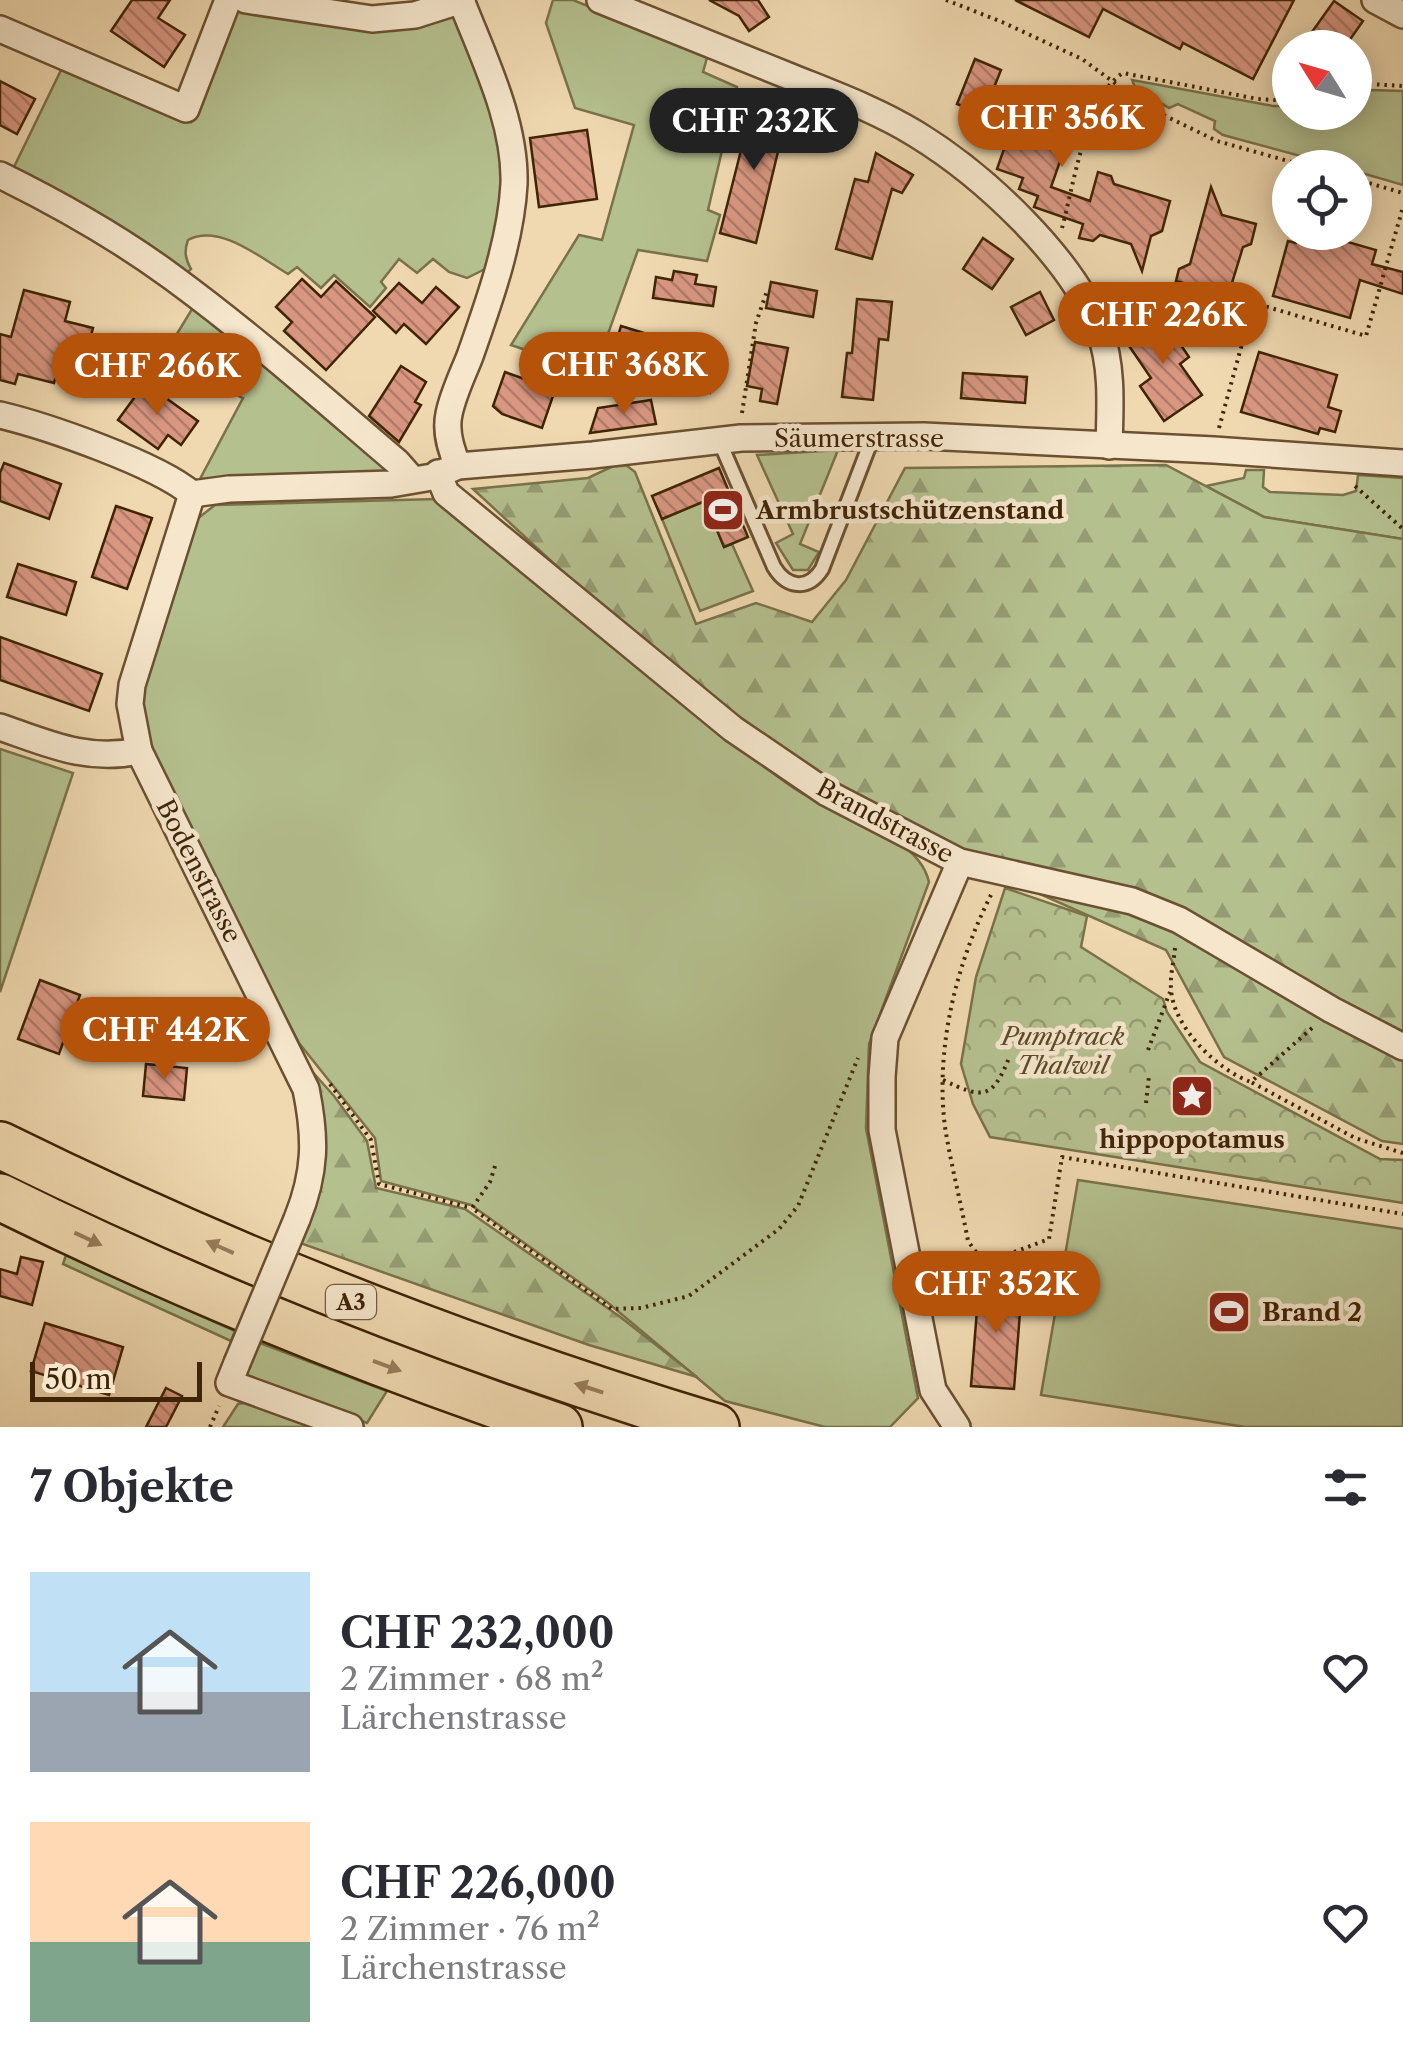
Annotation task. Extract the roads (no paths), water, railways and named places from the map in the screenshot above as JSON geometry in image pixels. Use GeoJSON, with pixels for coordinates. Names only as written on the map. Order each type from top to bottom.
{"type":"FeatureCollection","features":[{"type":"Feature","properties":{"kind":"highway","name":"A3"},"geometry":{"type":"LineString","coordinates":[[0,1144],[250,1261],[372,1311],[518,1364],[716,1427]]}},
{"type":"Feature","properties":{"kind":"highway","name":"A3"},"geometry":{"type":"LineString","coordinates":[[0,1197],[156,1271],[305,1334],[559,1427]]}},
{"type":"Feature","properties":{"kind":"street"},"geometry":{"type":"LineString","coordinates":[[0,28],[186,109],[228,0]]}},
{"type":"Feature","properties":{"kind":"street"},"geometry":{"type":"LineString","coordinates":[[246,0],[372,19],[415,15],[462,0],[502,112],[514,180],[509,223],[479,330],[449,414],[448,470]]}},
{"type":"Feature","properties":{"kind":"street"},"geometry":{"type":"LineString","coordinates":[[600,0],[864,107],[916,133],[1012,210],[1055,254],[1090,306],[1102,336],[1109,373],[1109,446]]}},
{"type":"Feature","properties":{"kind":"street"},"geometry":{"type":"LineString","coordinates":[[1375,0],[1403,15]]}},
{"type":"Feature","properties":{"kind":"street"},"geometry":{"type":"LineString","coordinates":[[0,175],[50,200],[169,275],[276,359],[412,479],[391,484],[229,489],[192,494],[173,480],[109,453],[0,414]]}},
{"type":"Feature","properties":{"kind":"street","name":"Säumerstrasse"},"geometry":{"type":"LineString","coordinates":[[412,479],[448,470],[730,434],[873,435],[1403,464]]}},
{"type":"Feature","properties":{"kind":"street","name":"Brandstrasse"},"geometry":{"type":"LineString","coordinates":[[448,470],[446,493],[732,729],[827,793],[960,862],[1132,901],[1179,920],[1332,1010],[1403,1046]]}},
{"type":"Feature","properties":{"kind":"street","name":"Bodenstrasse"},"geometry":{"type":"LineString","coordinates":[[192,494],[132,684],[130,704],[139,751],[306,1089],[314,1130],[308,1192],[229,1383],[350,1427]]}},
{"type":"Feature","properties":{"kind":"street"},"geometry":{"type":"LineString","coordinates":[[0,727],[83,755],[114,756],[139,751]]}},
{"type":"Feature","properties":{"kind":"street"},"geometry":{"type":"LineString","coordinates":[[957,1427],[934,1390],[882,1130],[886,1038],[960,862]]}},
{"type":"Feature","properties":{"kind":"lane"},"geometry":{"type":"LineString","coordinates":[[730,434],[774,567],[786,582],[796,585],[811,581],[822,569],[873,435]]}},
{"type":"Feature","properties":{"kind":"place","name":"Armbrustschützenstand"},"geometry":{"type":"Point","coordinates":[723,510]}},
{"type":"Feature","properties":{"kind":"place","name":"hippopotamus"},"geometry":{"type":"Point","coordinates":[1192,1096]}},
{"type":"Feature","properties":{"kind":"place","name":"Brand 2"},"geometry":{"type":"Point","coordinates":[1229,1312]}},
{"type":"Feature","properties":{"kind":"park label","name":"Pumptrack Thalwil"},"geometry":{"type":"Point","coordinates":[1063,1050]}}]}
